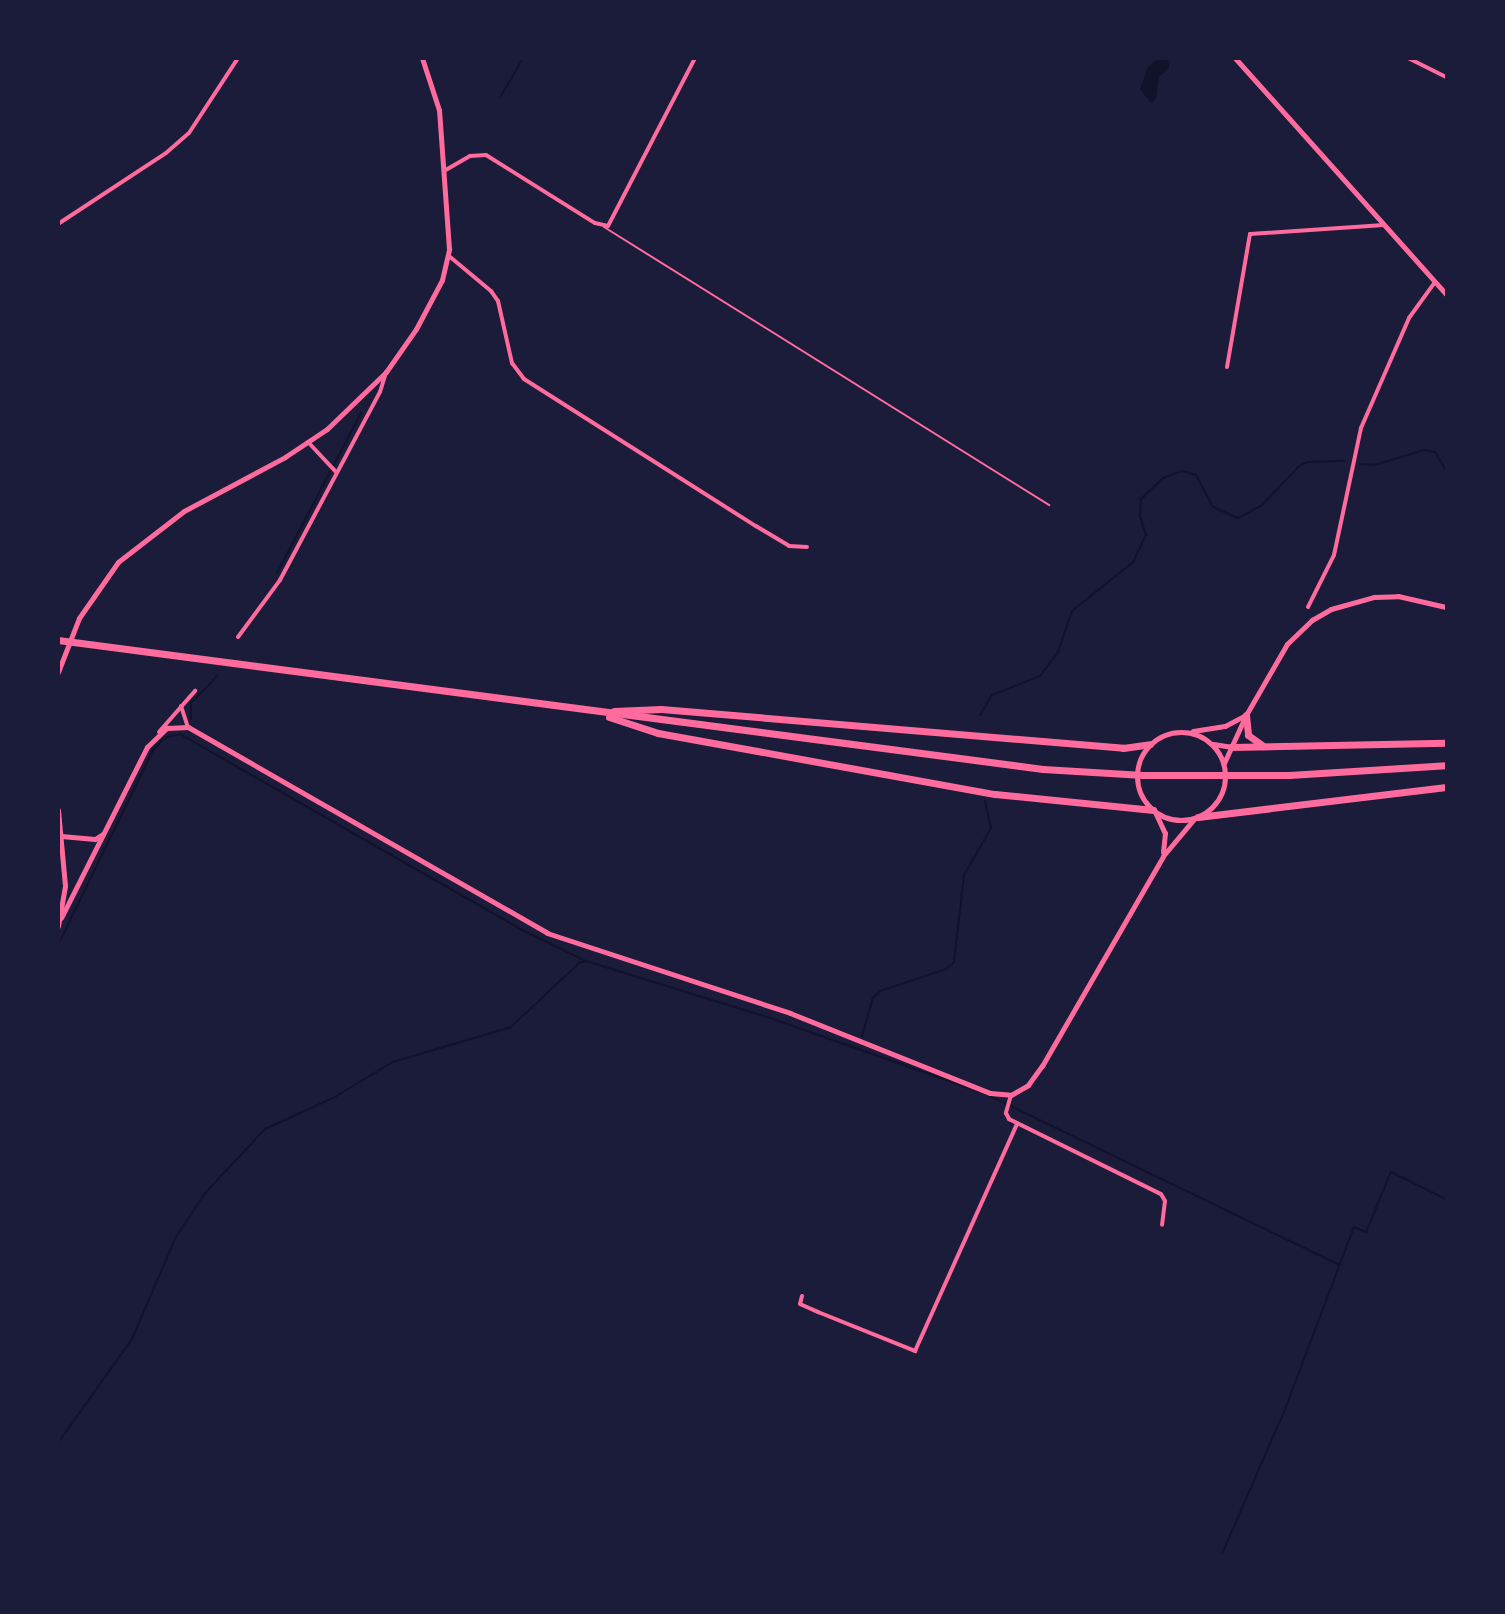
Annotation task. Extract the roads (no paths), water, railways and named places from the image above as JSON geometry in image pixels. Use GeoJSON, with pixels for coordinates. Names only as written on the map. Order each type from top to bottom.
{"type":"FeatureCollection","features":[{"type":"Feature","properties":{"kind":"highway"},"geometry":{"type":"LineString","coordinates":[[58,640],[1043,769],[1179,776],[1289,775],[1446,765]]}},
{"type":"Feature","properties":{"kind":"highway"},"geometry":{"type":"LineString","coordinates":[[592,711],[662,709],[1123,748],[1150,744]]}},
{"type":"Feature","properties":{"kind":"highway"},"geometry":{"type":"LineString","coordinates":[[592,711],[658,733],[859,771],[994,794],[1154,811]]}},
{"type":"Feature","properties":{"kind":"highway"},"geometry":{"type":"LineString","coordinates":[[1246,715],[1248,735],[1265,748]]}},
{"type":"Feature","properties":{"kind":"highway"},"geometry":{"type":"LineString","coordinates":[[1231,747],[1446,742]]}},
{"type":"Feature","properties":{"kind":"highway"},"geometry":{"type":"LineString","coordinates":[[1196,818],[1446,787]]}},
{"type":"Feature","properties":{"kind":"street"},"geometry":{"type":"LineString","coordinates":[[58,224],[166,153],[189,134],[238,58]]}},
{"type":"Feature","properties":{"kind":"street"},"geometry":{"type":"LineString","coordinates":[[238,637],[280,580],[380,392],[386,372],[437,291],[449,256],[439,110],[422,58]]}},
{"type":"Feature","properties":{"kind":"street"},"geometry":{"type":"LineString","coordinates":[[444,171],[470,156],[486,155],[604,227],[613,220],[695,58]]}},
{"type":"Feature","properties":{"kind":"street"},"geometry":{"type":"LineString","coordinates":[[1235,58],[1446,294]]}},
{"type":"Feature","properties":{"kind":"street"},"geometry":{"type":"LineString","coordinates":[[1408,58],[1446,77]]}},
{"type":"Feature","properties":{"kind":"street"},"geometry":{"type":"LineString","coordinates":[[1227,367],[1250,234],[1384,225]]}},
{"type":"Feature","properties":{"kind":"street"},"geometry":{"type":"LineString","coordinates":[[449,256],[491,291],[498,301],[512,363],[524,379],[789,546],[807,547]]}},
{"type":"Feature","properties":{"kind":"street"},"geometry":{"type":"LineString","coordinates":[[1308,607],[1334,555],[1361,428],[1409,318],[1435,282]]}},
{"type":"Feature","properties":{"kind":"street"},"geometry":{"type":"LineString","coordinates":[[58,672],[70,637],[97,587],[118,562],[159,527],[308,442],[386,372]]}},
{"type":"Feature","properties":{"kind":"street"},"geometry":{"type":"LineString","coordinates":[[308,442],[336,472]]}},
{"type":"Feature","properties":{"kind":"street"},"geometry":{"type":"LineString","coordinates":[[159,732],[174,726],[188,727],[547,933],[790,1013],[990,1093],[1011,1095],[1028,1085],[1042,1066],[1163,856],[1196,818],[1221,795],[1224,763],[1246,715],[1287,644],[1299,629],[1331,609],[1354,601],[1398,596],[1446,607]]}},
{"type":"Feature","properties":{"kind":"street"},"geometry":{"type":"LineString","coordinates":[[58,926],[147,747],[195,690]]}},
{"type":"Feature","properties":{"kind":"street"},"geometry":{"type":"LineString","coordinates":[[181,706],[188,727]]}},
{"type":"Feature","properties":{"kind":"street"},"geometry":{"type":"LineString","coordinates":[[1163,856],[1165,833],[1137,783],[1139,762],[1150,744],[1163,735],[1225,726],[1246,715]]}},
{"type":"Feature","properties":{"kind":"street"},"geometry":{"type":"LineString","coordinates":[[1187,731],[1213,744],[1231,747]]}},
{"type":"Feature","properties":{"kind":"street"},"geometry":{"type":"LineString","coordinates":[[1213,744],[1224,763]]}},
{"type":"Feature","properties":{"kind":"street"},"geometry":{"type":"LineString","coordinates":[[58,810],[65,886],[61,918]]}},
{"type":"Feature","properties":{"kind":"street"},"geometry":{"type":"LineString","coordinates":[[1154,811],[1174,820],[1196,818]]}},
{"type":"Feature","properties":{"kind":"street"},"geometry":{"type":"LineString","coordinates":[[61,836],[95,839],[106,831]]}},
{"type":"Feature","properties":{"kind":"street"},"geometry":{"type":"LineString","coordinates":[[1011,1095],[1006,1113],[1017,1124],[1161,1194],[1166,1201],[1162,1225]]}},
{"type":"Feature","properties":{"kind":"street"},"geometry":{"type":"LineString","coordinates":[[801,1296],[800,1304],[915,1351],[1017,1124]]}},
{"type":"Feature","properties":{"kind":"lane"},"geometry":{"type":"LineString","coordinates":[[604,227],[1049,505]]}},
{"type":"Feature","properties":{"kind":"waterway"},"geometry":{"type":"LineString","coordinates":[[501,96],[523,58]]}},
{"type":"Feature","properties":{"kind":"waterway"},"geometry":{"type":"LineString","coordinates":[[277,573],[361,413]]}},
{"type":"Feature","properties":{"kind":"waterway"},"geometry":{"type":"LineString","coordinates":[[1360,464],[1375,465],[1424,450],[1435,452],[1446,470]]}},
{"type":"Feature","properties":{"kind":"waterway"},"geometry":{"type":"LineString","coordinates":[[980,715],[992,695],[1040,676],[1058,652],[1072,611],[1133,562],[1146,535],[1140,516],[1141,499],[1163,478],[1182,471],[1196,475],[1213,507],[1238,518],[1261,506],[1298,467],[1307,462],[1345,461]]}},
{"type":"Feature","properties":{"kind":"waterway"},"geometry":{"type":"LineString","coordinates":[[191,719],[191,703],[218,675]]}},
{"type":"Feature","properties":{"kind":"waterway"},"geometry":{"type":"LineString","coordinates":[[58,945],[153,750],[164,738],[180,734],[520,929],[586,961]]}},
{"type":"Feature","properties":{"kind":"waterway"},"geometry":{"type":"LineString","coordinates":[[862,1036],[873,998],[880,991],[946,969],[954,962],[964,875],[991,828],[985,801]]}},
{"type":"Feature","properties":{"kind":"waterway"},"geometry":{"type":"LineString","coordinates":[[58,1443],[132,1339],[176,1237],[205,1193],[265,1129],[333,1098],[393,1062],[511,1027],[579,963],[586,961],[773,1019],[980,1092]]}},
{"type":"Feature","properties":{"kind":"waterway"},"geometry":{"type":"LineString","coordinates":[[988,1095],[1339,1265]]}},
{"type":"Feature","properties":{"kind":"waterway"},"geometry":{"type":"LineString","coordinates":[[1221,1556],[1284,1412],[1354,1227],[1366,1232],[1391,1172],[1446,1199]]}}]}
